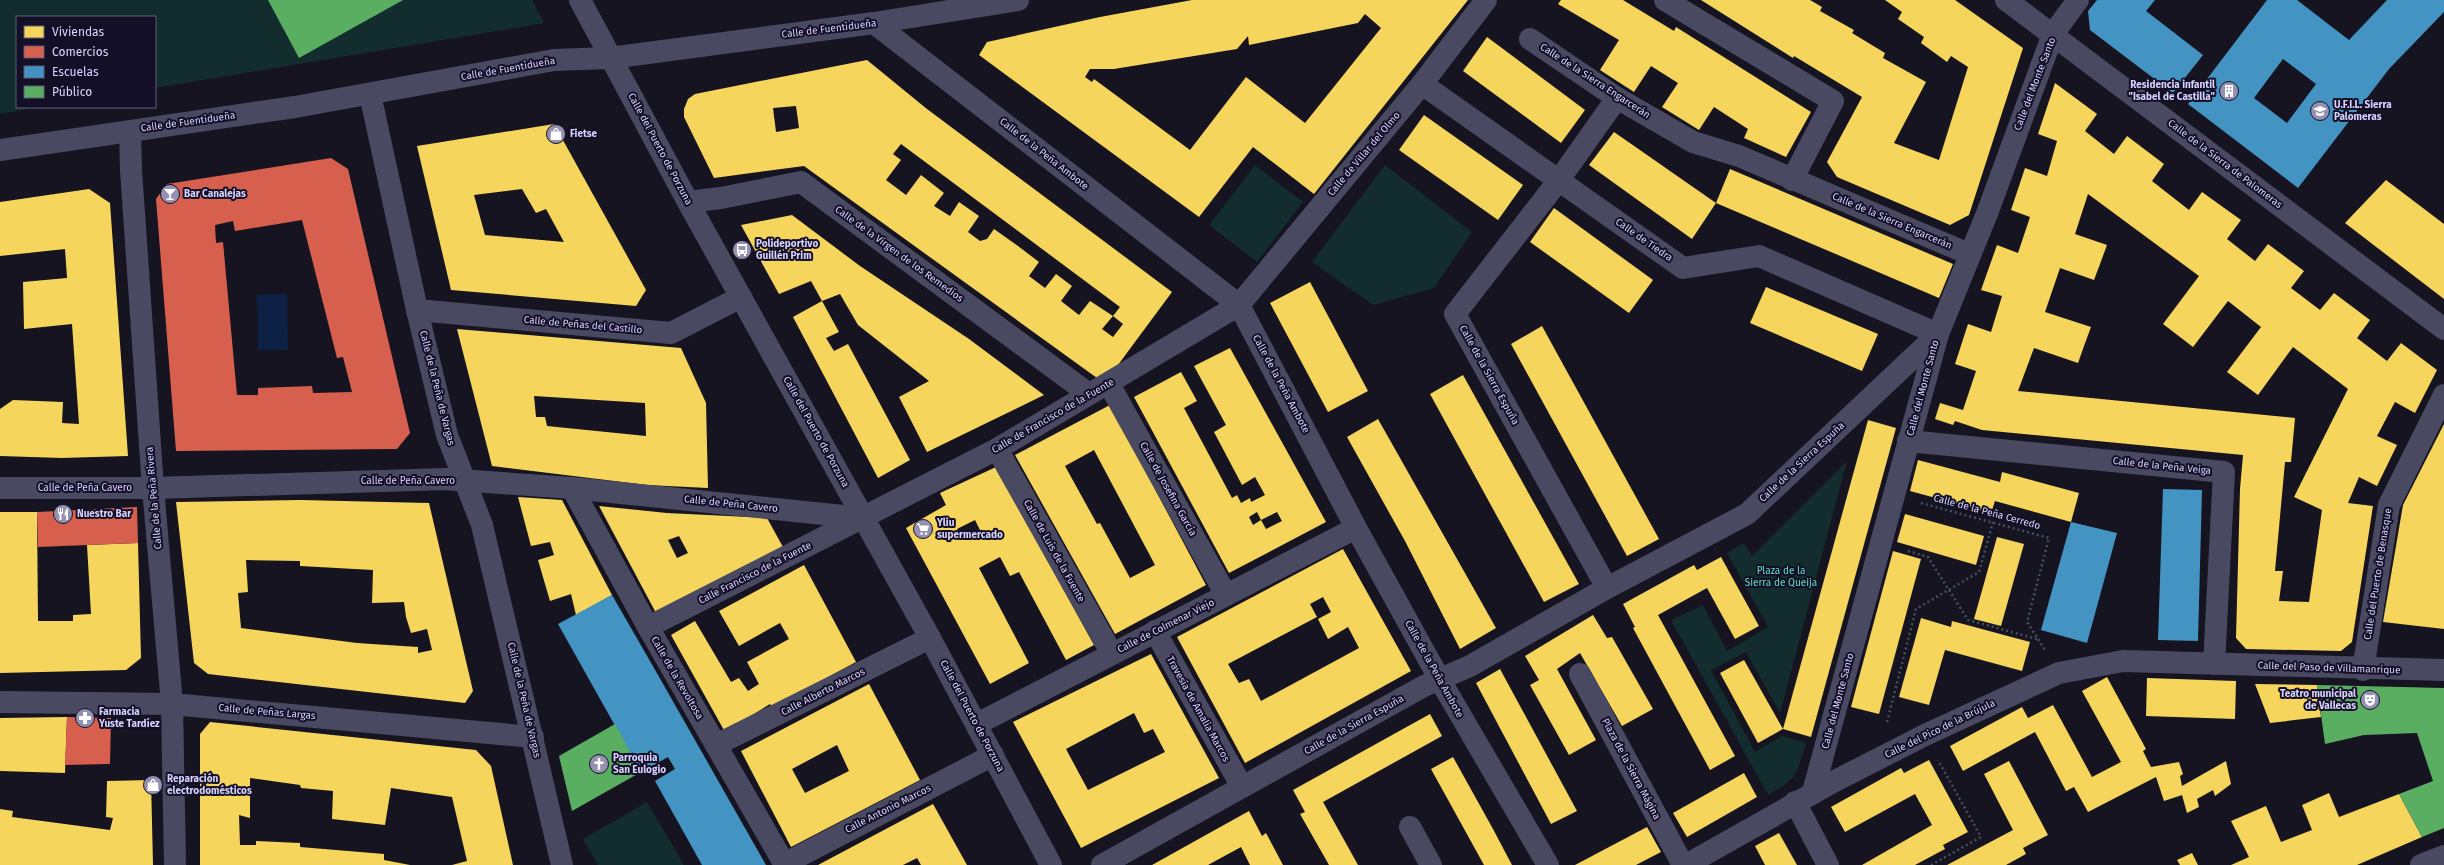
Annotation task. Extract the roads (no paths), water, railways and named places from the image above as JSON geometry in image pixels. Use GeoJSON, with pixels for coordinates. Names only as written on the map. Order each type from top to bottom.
{"type":"FeatureCollection","features":[{"type":"Feature","properties":{"kind":"street","name":"Calle del Puerto de Porzuna"},"geometry":{"type":"LineString","coordinates":[[580,0],[688,202],[977,724],[1051,865]]}},
{"type":"Feature","properties":{"kind":"street","name":"Calle de Fuentidueña"},"geometry":{"type":"LineString","coordinates":[[0,150],[370,94],[554,60],[610,58],[874,23],[1018,0]]}},
{"type":"Feature","properties":{"kind":"street","name":"Calle de Villar del Olmo"},"geometry":{"type":"LineString","coordinates":[[1239,305],[1422,84],[1486,0]]}},
{"type":"Feature","properties":{"kind":"street"},"geometry":{"type":"LineString","coordinates":[[1665,0],[1833,101],[1792,180]]}},
{"type":"Feature","properties":{"kind":"street","name":"Calle de la Sierra de Palomeras"},"geometry":{"type":"LineString","coordinates":[[2006,0],[2444,329]]}},
{"type":"Feature","properties":{"kind":"street","name":"Calle del Monte Santo"},"geometry":{"type":"LineString","coordinates":[[1804,797],[1881,542],[1938,334],[1969,254],[1988,211],[2053,34],[2078,0]]}},
{"type":"Feature","properties":{"kind":"street","name":"Calle de la Peña Ambote"},"geometry":{"type":"LineString","coordinates":[[874,23],[1239,305],[1356,528],[1440,680],[1548,865]]}},
{"type":"Feature","properties":{"kind":"street","name":"Calle de la Sierra Engarcerán"},"geometry":{"type":"LineString","coordinates":[[1530,39],[1617,98],[1693,142],[1739,156],[1792,180],[1969,254]]}},
{"type":"Feature","properties":{"kind":"street","name":"Calle de Tiedra"},"geometry":{"type":"LineString","coordinates":[[1422,84],[1683,268],[1760,256],[1938,334]]}},
{"type":"Feature","properties":{"kind":"street","name":"Calle de la Peña de Vargas"},"geometry":{"type":"LineString","coordinates":[[370,94],[417,310],[448,435],[464,482],[482,525],[562,865]]}},
{"type":"Feature","properties":{"kind":"street","name":"Calle de la Sierra Espuña"},"geometry":{"type":"LineString","coordinates":[[1607,588],[1456,314],[1559,180],[1617,98]]}},
{"type":"Feature","properties":{"kind":"street","name":"Calle de la Peña Rivera"},"geometry":{"type":"LineString","coordinates":[[130,130],[131,170],[153,488],[172,704],[175,865]]}},
{"type":"Feature","properties":{"kind":"street","name":"Calle de la Virgen de los Remedios"},"geometry":{"type":"LineString","coordinates":[[688,202],[721,198],[801,182],[1089,394]]}},
{"type":"Feature","properties":{"kind":"street","name":"Calle de Peñas del Castillo"},"geometry":{"type":"LineString","coordinates":[[417,310],[671,333],[741,297]]}},
{"type":"Feature","properties":{"kind":"street","name":"Calle de Francisco de la Fuente"},"geometry":{"type":"LineString","coordinates":[[863,518],[996,449],[1089,394],[1109,384],[1239,305]]}},
{"type":"Feature","properties":{"kind":"street","name":"Calle de la Sierra Espuña"},"geometry":{"type":"LineString","coordinates":[[1102,865],[1424,686],[1470,666],[1607,588],[1747,514],[1938,334]]}},
{"type":"Feature","properties":{"kind":"street","name":"Calle de Josefina García"},"geometry":{"type":"LineString","coordinates":[[1109,384],[1226,595]]}},
{"type":"Feature","properties":{"kind":"street","name":"Calle del Puerto de Benasque"},"geometry":{"type":"LineString","coordinates":[[2363,670],[2389,505],[2444,395]]}},
{"type":"Feature","properties":{"kind":"street","name":"Calle de la Peña Veiga"},"geometry":{"type":"LineString","coordinates":[[1908,441],[2224,472],[2214,664]]}},
{"type":"Feature","properties":{"kind":"street","name":"Calle de Luis de la Fuente"},"geometry":{"type":"LineString","coordinates":[[996,449],[1112,654]]}},
{"type":"Feature","properties":{"kind":"street","name":"Calle de Peña Cavero"},"geometry":{"type":"LineString","coordinates":[[0,488],[153,488],[445,479],[464,482],[572,488],[863,518]]}},
{"type":"Feature","properties":{"kind":"street","name":"Calle de la Revoltosa"},"geometry":{"type":"LineString","coordinates":[[572,488],[648,627],[784,864]]}},
{"type":"Feature","properties":{"kind":"street","name":"Calle Francisco de la Fuente"},"geometry":{"type":"LineString","coordinates":[[648,627],[863,518]]}},
{"type":"Feature","properties":{"kind":"street","name":"Calle de Colmenar Viejo"},"geometry":{"type":"LineString","coordinates":[[977,724],[1356,528]]}},
{"type":"Feature","properties":{"kind":"street","name":"Travesía de Amalia Marcos"},"geometry":{"type":"LineString","coordinates":[[1155,631],[1242,787]]}},
{"type":"Feature","properties":{"kind":"street","name":"Calle Alberto Marcos"},"geometry":{"type":"LineString","coordinates":[[716,745],[930,638]]}},
{"type":"Feature","properties":{"kind":"street","name":"Calle del Pico de la Brújula"},"geometry":{"type":"LineString","coordinates":[[1684,865],[1804,797],[1877,759],[2059,672],[2123,661],[2214,664]]}},
{"type":"Feature","properties":{"kind":"street","name":"Calle del Paso de Villamanrique"},"geometry":{"type":"LineString","coordinates":[[2214,664],[2363,670],[2444,670]]}},
{"type":"Feature","properties":{"kind":"street","name":"Plaza de la Sierra Mágina"},"geometry":{"type":"LineString","coordinates":[[1580,674],[1684,865]]}},
{"type":"Feature","properties":{"kind":"street","name":"Calle de Peñas Largas"},"geometry":{"type":"LineString","coordinates":[[0,702],[172,704],[533,738]]}},
{"type":"Feature","properties":{"kind":"street","name":"Calle Antonio Marcos"},"geometry":{"type":"LineString","coordinates":[[784,864],[993,755]]}},
{"type":"Feature","properties":{"kind":"street"},"geometry":{"type":"LineString","coordinates":[[1804,797],[1828,865]]}},
{"type":"Feature","properties":{"kind":"street"},"geometry":{"type":"LineString","coordinates":[[1410,827],[1431,865]]}},
{"type":"Feature","properties":{"kind":"street"},"geometry":{"type":"LineString","coordinates":[[2421,865],[2444,856]]}},
{"type":"Feature","properties":{"kind":"water"},"geometry":{"type":"Polygon","coordinates":[[[287,294],[288,350],[258,350],[257,295],[287,294]]]}},
{"type":"Feature","properties":{"kind":"place","name":"Residencia infantil \"Isabel de Castilla\""},"geometry":{"type":"Point","coordinates":[2229,91]}},
{"type":"Feature","properties":{"kind":"place","name":"U.F.I.L. Sierra Palomeras"},"geometry":{"type":"Point","coordinates":[2320,111]}},
{"type":"Feature","properties":{"kind":"place","name":"Fietse"},"geometry":{"type":"Point","coordinates":[556,134]}},
{"type":"Feature","properties":{"kind":"place","name":"Bar Canalejas"},"geometry":{"type":"Point","coordinates":[170,194]}},
{"type":"Feature","properties":{"kind":"place","name":"Polideportivo Guillén Prim"},"geometry":{"type":"Point","coordinates":[742,250]}},
{"type":"Feature","properties":{"kind":"place","name":"Nuestro Bar"},"geometry":{"type":"Point","coordinates":[63,514]}},
{"type":"Feature","properties":{"kind":"place","name":"Yliu supermercado"},"geometry":{"type":"Point","coordinates":[923,529]}},
{"type":"Feature","properties":{"kind":"place","name":"Teatro municipal de Vallecas"},"geometry":{"type":"Point","coordinates":[2370,700]}},
{"type":"Feature","properties":{"kind":"place","name":"Farmacia Yuste Tardíez"},"geometry":{"type":"Point","coordinates":[85,718]}},
{"type":"Feature","properties":{"kind":"place","name":"Parroquia San Eulogio"},"geometry":{"type":"Point","coordinates":[599,764]}},
{"type":"Feature","properties":{"kind":"place","name":"Reparación electrodomésticos"},"geometry":{"type":"Point","coordinates":[153,785]}},
{"type":"Feature","properties":{"kind":"park label","name":"Plaza de la Sierra de Queija"},"geometry":{"type":"Point","coordinates":[1781,576]}}]}
